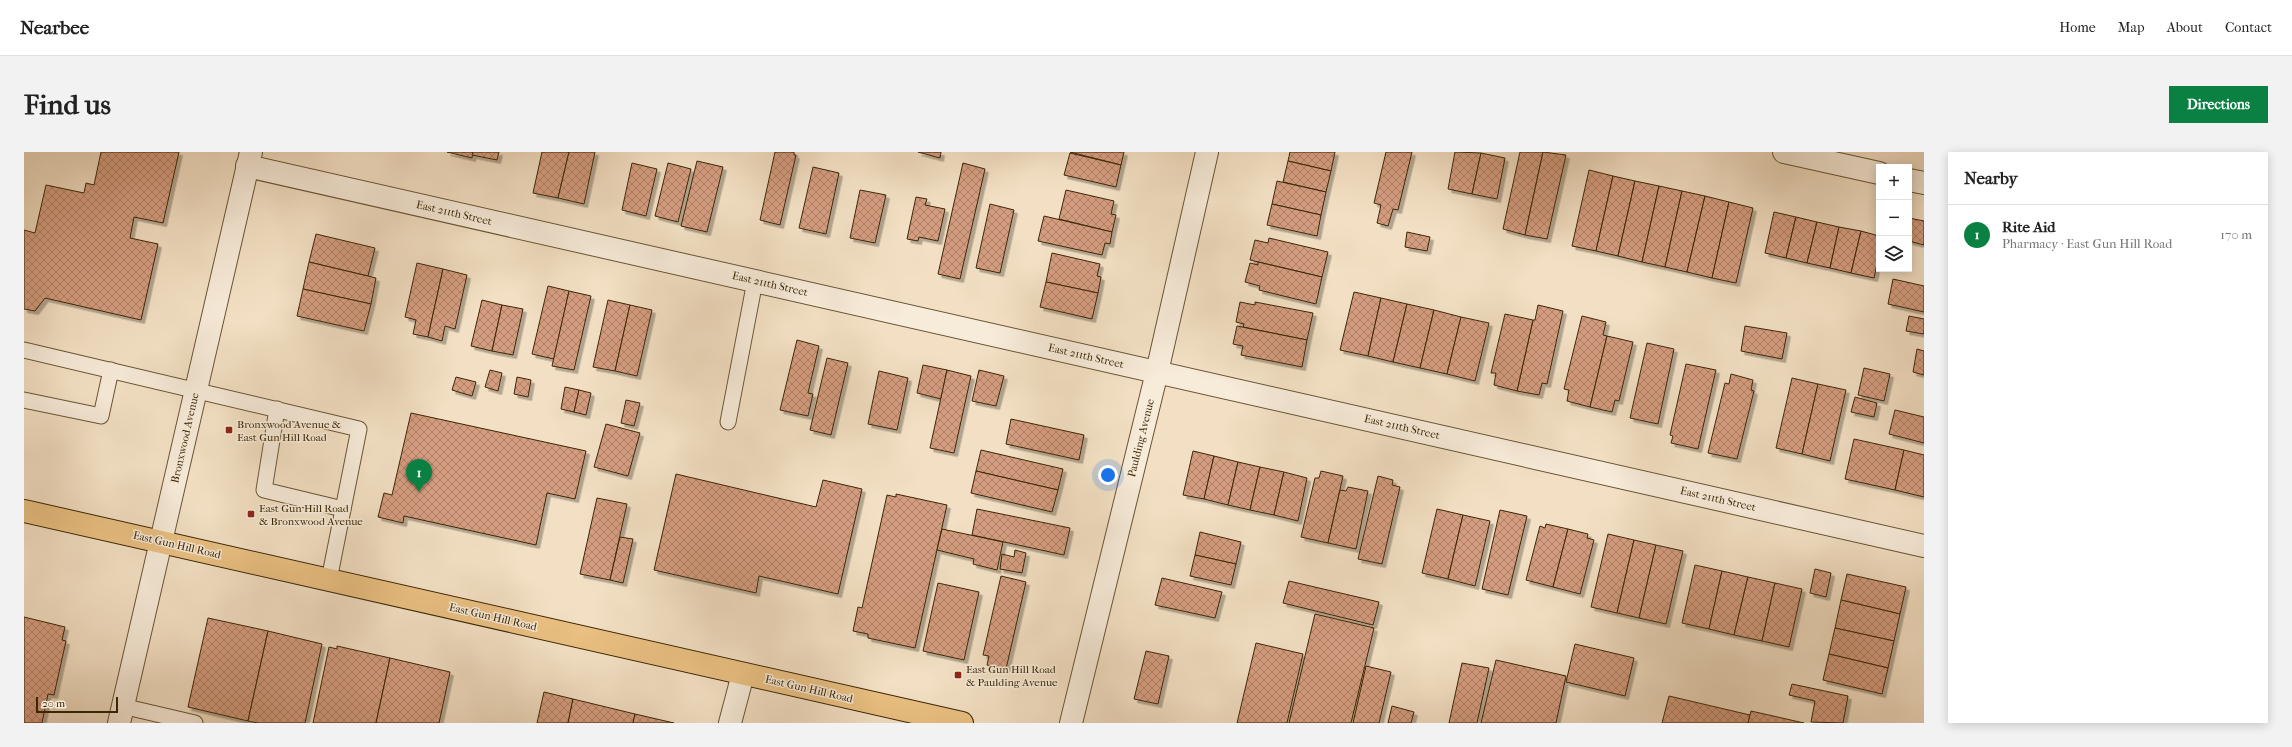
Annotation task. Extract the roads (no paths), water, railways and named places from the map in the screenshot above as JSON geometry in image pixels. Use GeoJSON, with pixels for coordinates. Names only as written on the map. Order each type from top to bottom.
{"type":"FeatureCollection","features":[{"type":"Feature","properties":{"kind":"main road","name":"East Gun Hill Road"},"geometry":{"type":"LineString","coordinates":[[24,511],[962,723]]}},
{"type":"Feature","properties":{"kind":"street","name":"Paulding Avenue"},"geometry":{"type":"LineString","coordinates":[[1071,723],[1157,372],[1207,152]]}},
{"type":"Feature","properties":{"kind":"street"},"geometry":{"type":"LineString","coordinates":[[1784,152],[1876,172]]}},
{"type":"Feature","properties":{"kind":"street","name":"East 211th Street"},"geometry":{"type":"LineString","coordinates":[[249,159],[755,281],[1924,546]]}},
{"type":"Feature","properties":{"kind":"street","name":"Bronxwood Avenue"},"geometry":{"type":"LineString","coordinates":[[120,714],[162,542],[249,159]]}},
{"type":"Feature","properties":{"kind":"street"},"geometry":{"type":"LineString","coordinates":[[1912,181],[1924,183]]}},
{"type":"Feature","properties":{"kind":"street"},"geometry":{"type":"LineString","coordinates":[[730,723],[743,674]]}},
{"type":"Feature","properties":{"kind":"lane"},"geometry":{"type":"LineString","coordinates":[[728,422],[755,281]]}},
{"type":"Feature","properties":{"kind":"lane"},"geometry":{"type":"LineString","coordinates":[[24,350],[359,428],[329,580]]}},
{"type":"Feature","properties":{"kind":"lane"},"geometry":{"type":"LineString","coordinates":[[24,400],[101,416],[111,370]]}},
{"type":"Feature","properties":{"kind":"lane"},"geometry":{"type":"LineString","coordinates":[[277,409],[264,490],[343,509]]}},
{"type":"Feature","properties":{"kind":"lane"},"geometry":{"type":"LineString","coordinates":[[120,714],[195,723]]}},
{"type":"Feature","properties":{"kind":"place","name":"Bronxwood Avenue & East Gun Hill Road"},"geometry":{"type":"Point","coordinates":[229,430]}},
{"type":"Feature","properties":{"kind":"place","name":"Rite Aid"},"geometry":{"type":"Point","coordinates":[419,492]}},
{"type":"Feature","properties":{"kind":"place","name":"East Gun Hill Road & Bronxwood Avenue"},"geometry":{"type":"Point","coordinates":[251,514]}},
{"type":"Feature","properties":{"kind":"place","name":"East Gun Hill Road & Paulding Avenue"},"geometry":{"type":"Point","coordinates":[958,675]}}]}
